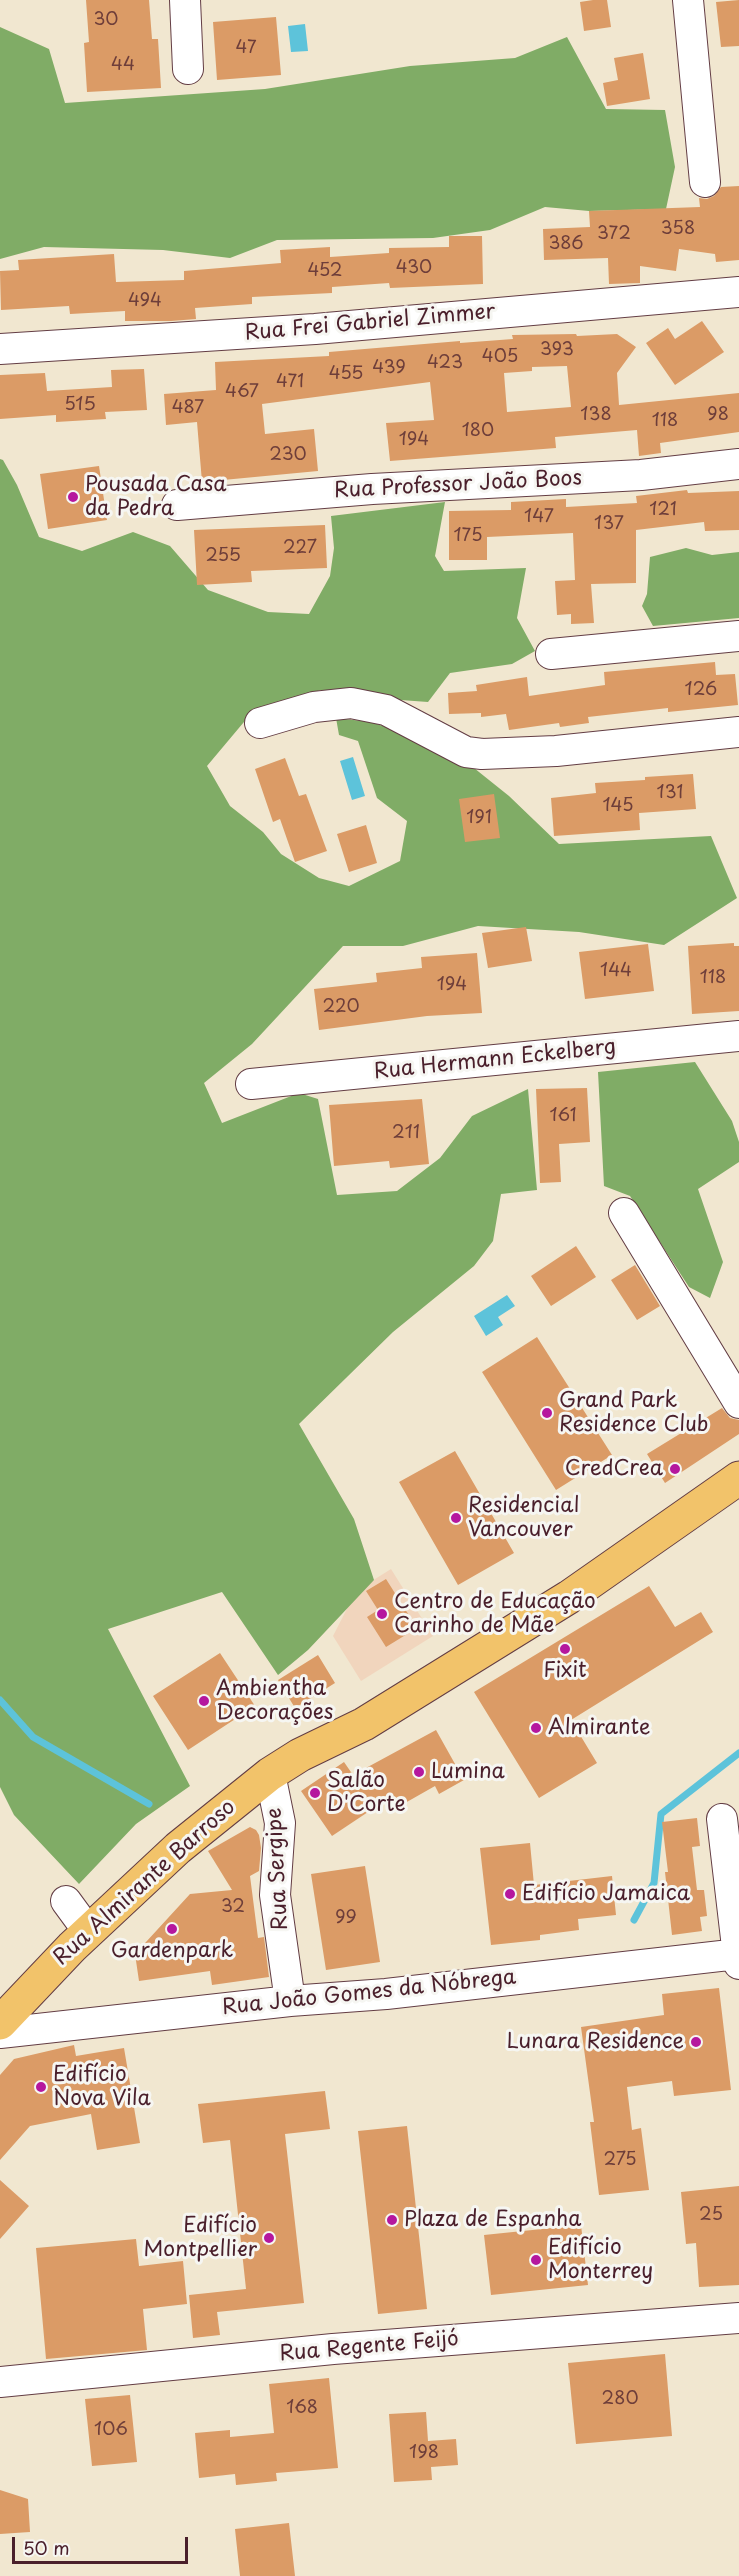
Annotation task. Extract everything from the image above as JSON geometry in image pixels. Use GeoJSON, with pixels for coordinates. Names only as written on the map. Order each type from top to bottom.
{"type":"FeatureCollection","features":[{"type":"Feature","properties":{"kind":"main road","name":"Rua Almirante Barroso"},"geometry":{"type":"LineString","coordinates":[[0,2023],[88,1931],[178,1848],[270,1774],[300,1755],[363,1724],[569,1597],[739,1478]]}},
{"type":"Feature","properties":{"kind":"street"},"geometry":{"type":"LineString","coordinates":[[184,0],[188,69]]}},
{"type":"Feature","properties":{"kind":"street"},"geometry":{"type":"LineString","coordinates":[[688,0],[705,182]]}},
{"type":"Feature","properties":{"kind":"street","name":"Rua Frei Gabriel Zimmer"},"geometry":{"type":"LineString","coordinates":[[0,349],[315,329],[739,292]]}},
{"type":"Feature","properties":{"kind":"street","name":"Rua Professor João Boos"},"geometry":{"type":"LineString","coordinates":[[177,505],[372,489],[641,475],[739,464]]}},
{"type":"Feature","properties":{"kind":"street"},"geometry":{"type":"LineString","coordinates":[[551,654],[739,636]]}},
{"type":"Feature","properties":{"kind":"street"},"geometry":{"type":"LineString","coordinates":[[260,723],[314,707],[351,703],[386,710],[466,752],[482,754],[556,751],[739,732]]}},
{"type":"Feature","properties":{"kind":"street","name":"Rua Hermann Eckelberg"},"geometry":{"type":"LineString","coordinates":[[250,1084],[739,1036]]}},
{"type":"Feature","properties":{"kind":"street"},"geometry":{"type":"LineString","coordinates":[[624,1213],[739,1403]]}},
{"type":"Feature","properties":{"kind":"street","name":"Rua Sergipe"},"geometry":{"type":"LineString","coordinates":[[270,1774],[280,1823],[275,1895],[290,2001]]}},
{"type":"Feature","properties":{"kind":"street"},"geometry":{"type":"LineString","coordinates":[[722,1819],[739,1958]]}},
{"type":"Feature","properties":{"kind":"street"},"geometry":{"type":"LineString","coordinates":[[66,1901],[88,1931]]}},
{"type":"Feature","properties":{"kind":"street","name":"Rua João Gomes da Nóbrega"},"geometry":{"type":"LineString","coordinates":[[0,2032],[290,2001],[386,1994],[739,1958]]}},
{"type":"Feature","properties":{"kind":"street","name":"Rua Regente Feijó"},"geometry":{"type":"LineString","coordinates":[[0,2382],[333,2349],[739,2318]]}},
{"type":"Feature","properties":{"kind":"shaded area","name":"Centro de Educação Carinho de Mãe"},"geometry":{"type":"Polygon","coordinates":[[[391,1569],[433,1636],[361,1681],[333,1636],[356,1591],[391,1569]]]}},
{"type":"Feature","properties":{"kind":"green space"},"geometry":{"type":"Polygon","coordinates":[[[0,27],[49,49],[65,103],[265,89],[410,66],[515,58],[567,37],[606,109],[665,110],[675,167],[666,209],[589,211],[545,207],[490,230],[433,238],[277,240],[230,258],[163,250],[44,247],[0,259],[0,27]]]}},
{"type":"Feature","properties":{"kind":"green space"},"geometry":{"type":"Polygon","coordinates":[[[0,459],[3,460],[17,485],[39,537],[82,551],[133,532],[170,546],[208,590],[268,612],[309,614],[330,576],[334,548],[331,516],[445,502],[435,556],[444,571],[526,568],[517,618],[535,651],[512,664],[450,673],[428,702],[373,698],[321,690],[254,710],[207,766],[230,806],[263,832],[281,854],[319,878],[349,886],[400,861],[407,821],[377,798],[358,741],[339,735],[336,718],[371,722],[410,735],[474,768],[509,796],[559,844],[711,836],[737,898],[664,945],[579,932],[478,926],[403,946],[343,946],[252,1044],[204,1083],[222,1123],[299,1093],[318,1099],[337,1195],[397,1191],[440,1158],[472,1116],[528,1089],[537,1190],[501,1194],[493,1241],[474,1266],[393,1332],[299,1424],[354,1519],[374,1580],[308,1650],[278,1675],[222,1592],[108,1629],[190,1786],[136,1824],[79,1884],[14,1815],[0,1787],[0,459]]]}},
{"type":"Feature","properties":{"kind":"green space"},"geometry":{"type":"Polygon","coordinates":[[[686,548],[712,555],[739,552],[739,618],[653,626],[642,606],[647,594],[650,557],[686,548]]]}},
{"type":"Feature","properties":{"kind":"green space"},"geometry":{"type":"Polygon","coordinates":[[[695,1062],[732,1121],[739,1142],[739,1162],[698,1189],[723,1262],[710,1298],[689,1287],[630,1196],[604,1186],[598,1072],[695,1062]]]}},
{"type":"Feature","properties":{"kind":"water"},"geometry":{"type":"Polygon","coordinates":[[[305,24],[308,51],[291,52],[288,26],[305,24]]]}},
{"type":"Feature","properties":{"kind":"water"},"geometry":{"type":"Polygon","coordinates":[[[353,757],[365,796],[352,800],[340,761],[353,757]]]}},
{"type":"Feature","properties":{"kind":"water"},"geometry":{"type":"Polygon","coordinates":[[[507,1295],[515,1306],[498,1317],[503,1325],[486,1336],[474,1316],[507,1295]]]}},
{"type":"Feature","properties":{"kind":"building"},"geometry":{"type":"Polygon","coordinates":[[[86,0],[149,0],[152,39],[158,39],[161,88],[87,92],[84,43],[89,42],[86,0]]]}},
{"type":"Feature","properties":{"kind":"building"},"geometry":{"type":"Polygon","coordinates":[[[607,0],[611,27],[584,31],[580,2],[607,0]]]}},
{"type":"Feature","properties":{"kind":"building"},"geometry":{"type":"Polygon","coordinates":[[[739,0],[739,46],[721,47],[716,2],[739,0]]]}},
{"type":"Feature","properties":{"kind":"building"},"geometry":{"type":"Polygon","coordinates":[[[276,17],[281,75],[217,80],[213,22],[276,17]]]}},
{"type":"Feature","properties":{"kind":"building"},"geometry":{"type":"Polygon","coordinates":[[[643,53],[650,99],[607,106],[603,83],[618,80],[614,58],[643,53]]]}},
{"type":"Feature","properties":{"kind":"building"},"geometry":{"type":"Polygon","coordinates":[[[739,186],[739,260],[716,262],[715,254],[679,249],[676,271],[640,266],[640,283],[609,284],[608,258],[544,260],[543,229],[590,227],[589,211],[700,207],[699,198],[707,199],[714,196],[721,187],[739,186]]]}},
{"type":"Feature","properties":{"kind":"building"},"geometry":{"type":"Polygon","coordinates":[[[449,236],[482,236],[483,284],[390,288],[389,283],[332,287],[332,293],[252,297],[252,304],[195,308],[196,319],[171,321],[125,321],[125,311],[70,314],[69,306],[1,310],[0,271],[19,270],[18,260],[114,254],[116,282],[184,280],[184,271],[281,263],[280,250],[330,247],[330,257],[389,253],[389,248],[449,247],[449,236]]]}},
{"type":"Feature","properties":{"kind":"building"},"geometry":{"type":"Polygon","coordinates":[[[702,321],[724,352],[675,385],[646,343],[668,328],[675,339],[702,321]]]}},
{"type":"Feature","properties":{"kind":"building"},"geometry":{"type":"Polygon","coordinates":[[[617,334],[636,347],[617,373],[619,405],[739,393],[739,432],[660,443],[661,453],[639,456],[637,430],[555,437],[556,448],[390,461],[386,423],[434,420],[430,382],[262,404],[265,434],[314,429],[318,471],[202,482],[197,422],[166,425],[164,394],[216,390],[215,362],[329,356],[329,352],[513,339],[512,335],[617,334]],[[567,366],[532,367],[532,371],[504,373],[507,412],[571,407],[567,366]]]}},
{"type":"Feature","properties":{"kind":"building"},"geometry":{"type":"Polygon","coordinates":[[[144,369],[147,410],[105,412],[106,419],[56,422],[56,415],[0,419],[0,375],[45,373],[47,391],[112,387],[111,370],[144,369]]]}},
{"type":"Feature","properties":{"kind":"building","name":"Pousada Casa da Pedra"},"geometry":{"type":"Polygon","coordinates":[[[99,466],[107,520],[48,529],[40,474],[99,466]]]}},
{"type":"Feature","properties":{"kind":"building"},"geometry":{"type":"Polygon","coordinates":[[[687,490],[688,493],[739,491],[739,530],[705,531],[704,522],[636,530],[636,583],[591,584],[594,623],[571,624],[571,614],[557,615],[555,581],[575,580],[573,533],[487,537],[487,560],[449,560],[449,511],[511,510],[511,502],[566,499],[566,507],[637,503],[636,496],[687,490]]]}},
{"type":"Feature","properties":{"kind":"building"},"geometry":{"type":"Polygon","coordinates":[[[325,525],[327,568],[251,571],[252,582],[197,585],[194,530],[325,525]]]}},
{"type":"Feature","properties":{"kind":"building"},"geometry":{"type":"Polygon","coordinates":[[[715,662],[716,675],[735,674],[738,705],[668,712],[668,708],[588,717],[589,723],[560,727],[559,723],[509,730],[506,714],[481,717],[481,713],[449,714],[448,693],[477,691],[476,685],[527,677],[529,696],[605,685],[604,672],[715,662]]]}},
{"type":"Feature","properties":{"kind":"building"},"geometry":{"type":"Polygon","coordinates":[[[285,758],[299,796],[306,794],[327,851],[295,862],[280,819],[273,822],[255,769],[285,758]]]}},
{"type":"Feature","properties":{"kind":"building"},"geometry":{"type":"Polygon","coordinates":[[[693,774],[696,809],[639,813],[640,830],[554,836],[551,798],[596,793],[595,783],[693,774]]]}},
{"type":"Feature","properties":{"kind":"building"},"geometry":{"type":"Polygon","coordinates":[[[494,794],[500,838],[465,842],[459,799],[494,794]]]}},
{"type":"Feature","properties":{"kind":"building"},"geometry":{"type":"Polygon","coordinates":[[[366,825],[377,863],[349,872],[337,834],[366,825]]]}},
{"type":"Feature","properties":{"kind":"building"},"geometry":{"type":"Polygon","coordinates":[[[526,927],[532,961],[488,968],[482,933],[526,927]]]}},
{"type":"Feature","properties":{"kind":"building"},"geometry":{"type":"Polygon","coordinates":[[[734,943],[734,946],[739,946],[739,1011],[692,1014],[688,946],[734,943]]]}},
{"type":"Feature","properties":{"kind":"building"},"geometry":{"type":"Polygon","coordinates":[[[648,944],[654,991],[585,999],[579,952],[648,944]]]}},
{"type":"Feature","properties":{"kind":"building"},"geometry":{"type":"Polygon","coordinates":[[[477,953],[482,1013],[427,1016],[319,1030],[314,989],[377,982],[376,973],[422,968],[421,957],[477,953]]]}},
{"type":"Feature","properties":{"kind":"building"},"geometry":{"type":"Polygon","coordinates":[[[587,1088],[590,1142],[559,1144],[561,1182],[540,1183],[536,1089],[587,1088]]]}},
{"type":"Feature","properties":{"kind":"building"},"geometry":{"type":"Polygon","coordinates":[[[422,1099],[429,1164],[390,1168],[389,1161],[334,1166],[329,1105],[422,1099]]]}},
{"type":"Feature","properties":{"kind":"building"},"geometry":{"type":"Polygon","coordinates":[[[576,1246],[596,1277],[551,1306],[531,1276],[576,1246]]]}},
{"type":"Feature","properties":{"kind":"building"},"geometry":{"type":"Polygon","coordinates":[[[635,1265],[660,1306],[637,1320],[611,1280],[635,1265]]]}},
{"type":"Feature","properties":{"kind":"building","name":"Grand Park Residence Club"},"geometry":{"type":"Polygon","coordinates":[[[537,1337],[612,1455],[556,1490],[482,1372],[537,1337]]]}},
{"type":"Feature","properties":{"kind":"building"},"geometry":{"type":"Polygon","coordinates":[[[722,1408],[730,1418],[739,1420],[739,1434],[665,1483],[647,1454],[722,1408]]]}},
{"type":"Feature","properties":{"kind":"building","name":"Residencial Vancouver"},"geometry":{"type":"Polygon","coordinates":[[[455,1451],[514,1553],[458,1585],[399,1482],[455,1451]]]}},
{"type":"Feature","properties":{"kind":"building"},"geometry":{"type":"Polygon","coordinates":[[[386,1579],[417,1628],[386,1647],[367,1617],[378,1610],[366,1591],[386,1579]]]}},
{"type":"Feature","properties":{"kind":"building"},"geometry":{"type":"Polygon","coordinates":[[[649,1586],[675,1627],[701,1612],[713,1632],[571,1720],[597,1763],[539,1798],[474,1692],[649,1586]]]}},
{"type":"Feature","properties":{"kind":"building","name":"Ambientha Decorações"},"geometry":{"type":"Polygon","coordinates":[[[220,1653],[255,1706],[188,1750],[153,1696],[220,1653]]]}},
{"type":"Feature","properties":{"kind":"building"},"geometry":{"type":"Polygon","coordinates":[[[318,1655],[335,1683],[295,1708],[278,1680],[318,1655]]]}},
{"type":"Feature","properties":{"kind":"building"},"geometry":{"type":"Polygon","coordinates":[[[436,1730],[464,1780],[439,1794],[435,1786],[398,1807],[392,1796],[332,1836],[301,1791],[344,1762],[353,1775],[436,1730]]]}},
{"type":"Feature","properties":{"kind":"building"},"geometry":{"type":"Polygon","coordinates":[[[697,1818],[700,1846],[692,1847],[697,1890],[704,1890],[707,1916],[700,1917],[702,1931],[672,1935],[662,1822],[697,1818]]]}},
{"type":"Feature","properties":{"kind":"building"},"geometry":{"type":"Polygon","coordinates":[[[250,1827],[259,1835],[261,1848],[259,1871],[250,1876],[258,1938],[264,1937],[269,1977],[212,1985],[210,1971],[139,1981],[135,1954],[190,1894],[232,1890],[208,1851],[250,1827]]]}},
{"type":"Feature","properties":{"kind":"building"},"geometry":{"type":"Polygon","coordinates":[[[530,1843],[534,1885],[612,1876],[616,1915],[578,1919],[579,1930],[540,1935],[540,1940],[491,1945],[480,1848],[530,1843]]]}},
{"type":"Feature","properties":{"kind":"building"},"geometry":{"type":"Polygon","coordinates":[[[365,1866],[380,1962],[326,1970],[311,1874],[365,1866]]]}},
{"type":"Feature","properties":{"kind":"building"},"geometry":{"type":"Polygon","coordinates":[[[719,1988],[731,2090],[674,2096],[672,2081],[627,2087],[632,2130],[641,2128],[649,2190],[599,2195],[590,2122],[594,2122],[581,2027],[664,2015],[662,1994],[719,1988]]]}},
{"type":"Feature","properties":{"kind":"building"},"geometry":{"type":"Polygon","coordinates":[[[74,2045],[76,2056],[124,2048],[140,2143],[97,2150],[91,2114],[30,2126],[0,2160],[0,2075],[14,2059],[74,2045]]]}},
{"type":"Feature","properties":{"kind":"building"},"geometry":{"type":"Polygon","coordinates":[[[325,2091],[330,2129],[285,2134],[304,2303],[217,2312],[220,2335],[193,2338],[189,2295],[246,2289],[230,2140],[203,2143],[198,2104],[325,2091]]]}},
{"type":"Feature","properties":{"kind":"building","name":"Plaza de Espanha"},"geometry":{"type":"Polygon","coordinates":[[[407,2126],[427,2309],[378,2314],[358,2131],[407,2126]]]}},
{"type":"Feature","properties":{"kind":"building"},"geometry":{"type":"Polygon","coordinates":[[[0,2180],[29,2206],[0,2239],[0,2180]]]}},
{"type":"Feature","properties":{"kind":"building"},"geometry":{"type":"Polygon","coordinates":[[[739,2186],[739,2285],[699,2287],[696,2243],[686,2244],[681,2192],[739,2186]]]}},
{"type":"Feature","properties":{"kind":"building","name":"Edifício Monterrey"},"geometry":{"type":"Polygon","coordinates":[[[581,2225],[588,2285],[491,2295],[484,2235],[581,2225]]]}},
{"type":"Feature","properties":{"kind":"building"},"geometry":{"type":"Polygon","coordinates":[[[136,2239],[139,2266],[183,2261],[187,2304],[143,2309],[147,2350],[46,2359],[36,2248],[136,2239]]]}},
{"type":"Feature","properties":{"kind":"building"},"geometry":{"type":"Polygon","coordinates":[[[665,2354],[672,2436],[576,2444],[568,2363],[665,2354]]]}},
{"type":"Feature","properties":{"kind":"building"},"geometry":{"type":"Polygon","coordinates":[[[329,2378],[338,2468],[276,2473],[277,2481],[236,2485],[235,2474],[199,2478],[195,2433],[230,2430],[230,2437],[274,2433],[269,2384],[329,2378]]]}},
{"type":"Feature","properties":{"kind":"building"},"geometry":{"type":"Polygon","coordinates":[[[130,2395],[137,2462],[92,2466],[85,2399],[130,2395]]]}},
{"type":"Feature","properties":{"kind":"building"},"geometry":{"type":"Polygon","coordinates":[[[426,2412],[428,2441],[456,2439],[458,2465],[431,2467],[432,2480],[394,2482],[389,2414],[426,2412]]]}},
{"type":"Feature","properties":{"kind":"building"},"geometry":{"type":"Polygon","coordinates":[[[0,2490],[28,2499],[30,2532],[0,2534],[0,2490]]]}},
{"type":"Feature","properties":{"kind":"building"},"geometry":{"type":"Polygon","coordinates":[[[289,2523],[295,2576],[240,2576],[235,2529],[289,2523]]]}},
{"type":"Feature","properties":{"kind":"waterway"},"geometry":{"type":"LineString","coordinates":[[0,1700],[33,1737],[149,1804]]}},
{"type":"Feature","properties":{"kind":"waterway"},"geometry":{"type":"LineString","coordinates":[[634,1920],[654,1883],[661,1814],[739,1753]]}},
{"type":"Feature","properties":{"kind":"place","name":"Pousada Casa da Pedra"},"geometry":{"type":"Point","coordinates":[73,497]}},
{"type":"Feature","properties":{"kind":"place","name":"Grand Park Residence Club"},"geometry":{"type":"Point","coordinates":[547,1413]}},
{"type":"Feature","properties":{"kind":"place","name":"CredCrea"},"geometry":{"type":"Point","coordinates":[675,1469]}},
{"type":"Feature","properties":{"kind":"place","name":"Residencial Vancouver"},"geometry":{"type":"Point","coordinates":[456,1518]}},
{"type":"Feature","properties":{"kind":"place","name":"Centro de Educação Carinho de Mãe"},"geometry":{"type":"Point","coordinates":[382,1614]}},
{"type":"Feature","properties":{"kind":"place","name":"Fixit"},"geometry":{"type":"Point","coordinates":[565,1649]}},
{"type":"Feature","properties":{"kind":"place","name":"Ambientha Decorações"},"geometry":{"type":"Point","coordinates":[204,1701]}},
{"type":"Feature","properties":{"kind":"place","name":"Almirante"},"geometry":{"type":"Point","coordinates":[536,1728]}},
{"type":"Feature","properties":{"kind":"place","name":"Lumina"},"geometry":{"type":"Point","coordinates":[419,1772]}},
{"type":"Feature","properties":{"kind":"place","name":"Salão D'Corte"},"geometry":{"type":"Point","coordinates":[315,1793]}},
{"type":"Feature","properties":{"kind":"place","name":"Edifício Jamaica"},"geometry":{"type":"Point","coordinates":[510,1894]}},
{"type":"Feature","properties":{"kind":"place","name":"Gardenpark"},"geometry":{"type":"Point","coordinates":[172,1929]}},
{"type":"Feature","properties":{"kind":"place","name":"Lunara Residence"},"geometry":{"type":"Point","coordinates":[696,2042]}},
{"type":"Feature","properties":{"kind":"place","name":"Edifício Nova Vila"},"geometry":{"type":"Point","coordinates":[41,2087]}},
{"type":"Feature","properties":{"kind":"place","name":"Plaza de Espanha"},"geometry":{"type":"Point","coordinates":[392,2220]}},
{"type":"Feature","properties":{"kind":"place","name":"Edifício Montpellier"},"geometry":{"type":"Point","coordinates":[269,2238]}},
{"type":"Feature","properties":{"kind":"place","name":"Edifício Monterrey"},"geometry":{"type":"Point","coordinates":[536,2260]}}]}
